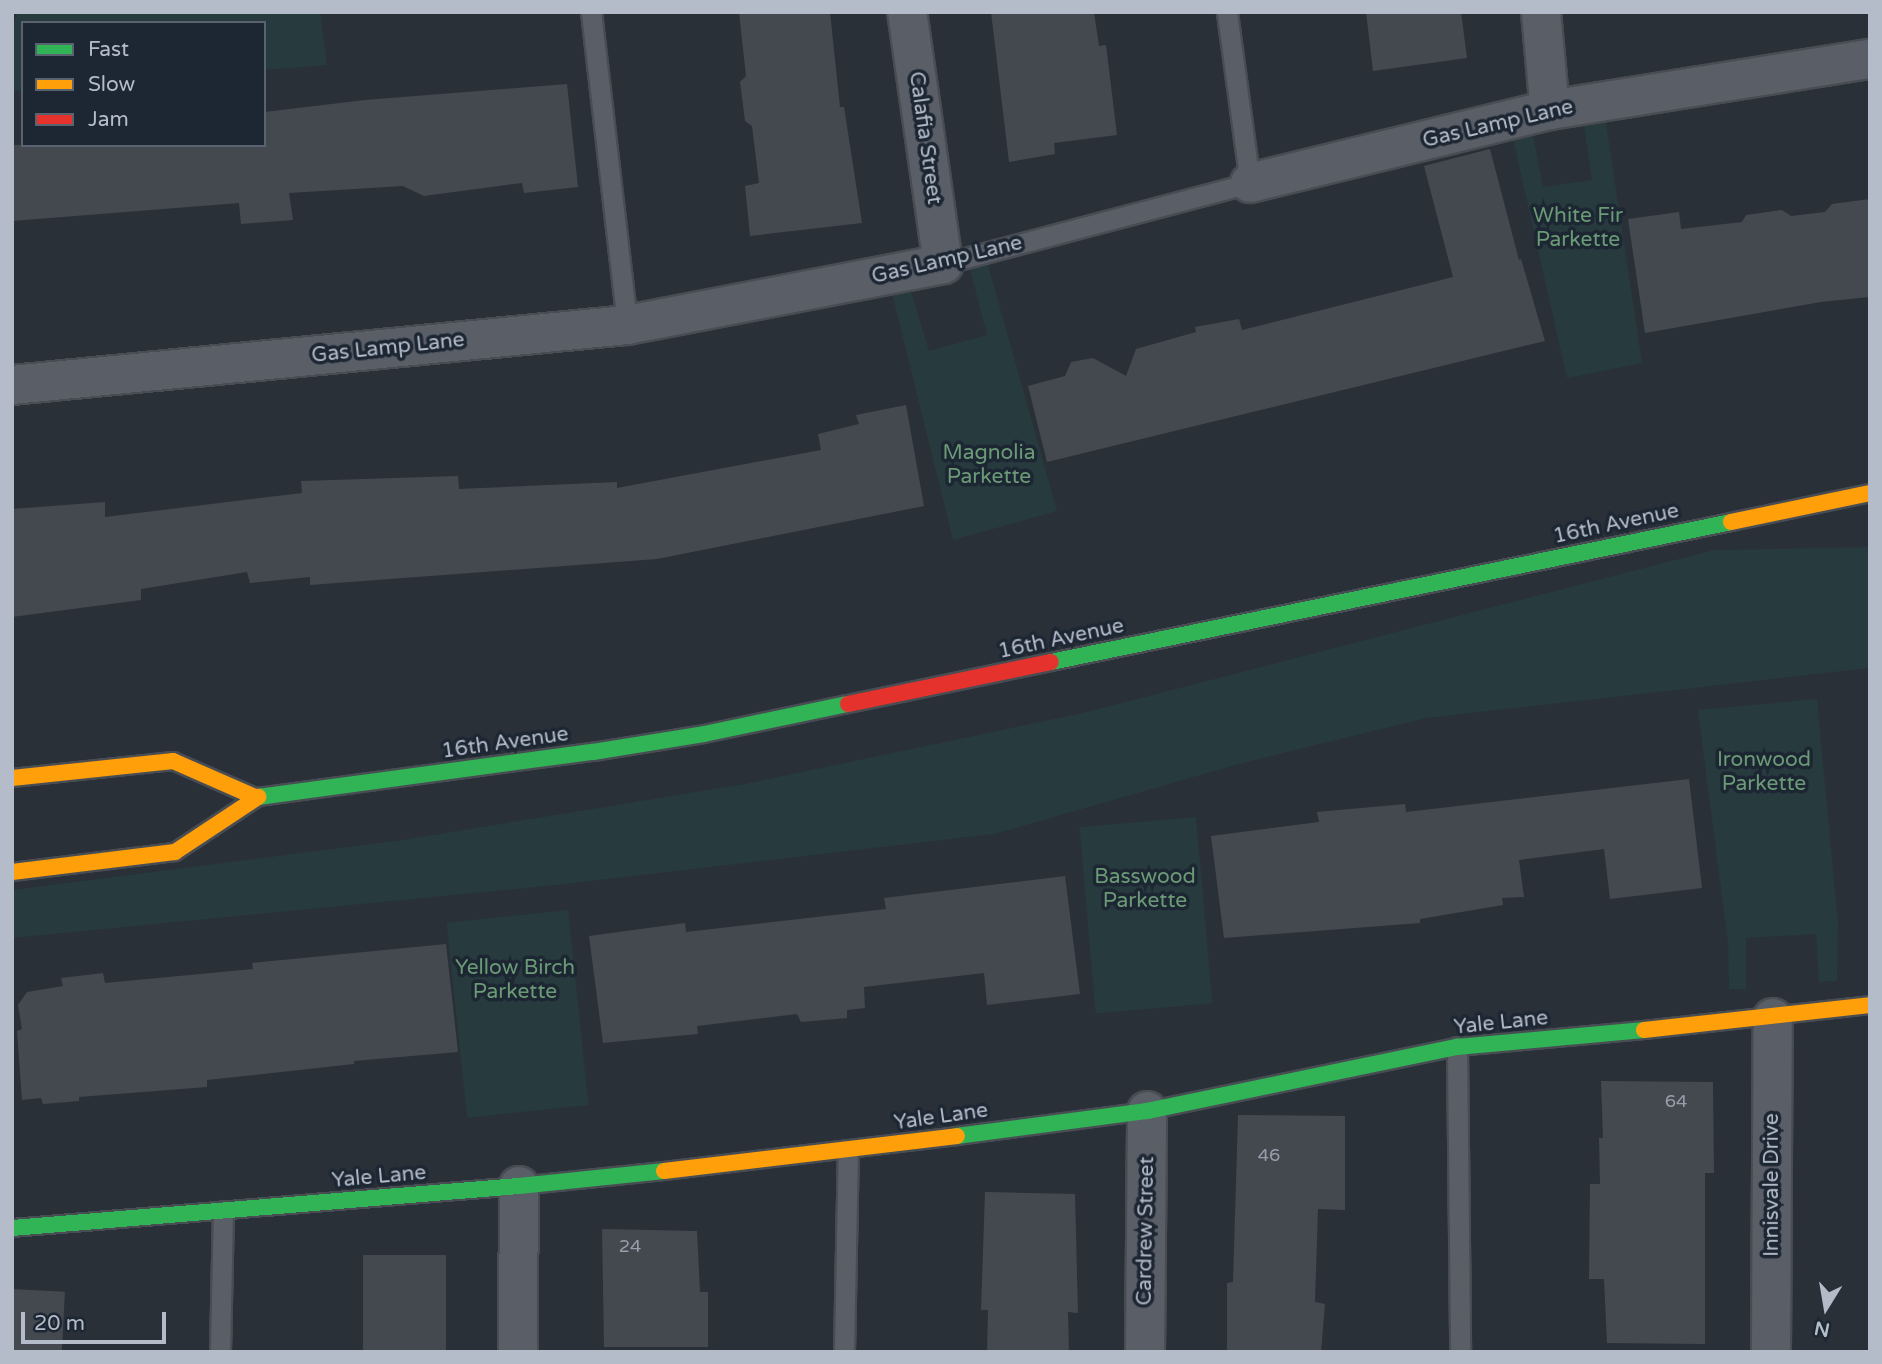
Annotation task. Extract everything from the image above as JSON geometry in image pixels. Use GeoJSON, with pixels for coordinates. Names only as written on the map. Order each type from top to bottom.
{"type":"FeatureCollection","features":[{"type":"Feature","properties":{"kind":"main road","name":"16th Avenue"},"geometry":{"type":"LineString","coordinates":[[12,872],[174,852],[256,797],[593,752],[704,734],[1870,493]]}},
{"type":"Feature","properties":{"kind":"main road"},"geometry":{"type":"LineString","coordinates":[[12,778],[173,761],[256,797]]}},
{"type":"Feature","properties":{"kind":"main road","name":"Yale Lane"},"geometry":{"type":"LineString","coordinates":[[12,1228],[519,1186],[848,1151],[1147,1111],[1458,1047],[1773,1018],[1870,1005]]}},
{"type":"Feature","properties":{"kind":"street","name":"Calafia Street"},"geometry":{"type":"LineString","coordinates":[[907,12],[943,264]]}},
{"type":"Feature","properties":{"kind":"street"},"geometry":{"type":"LineString","coordinates":[[1541,12],[1550,110]]}},
{"type":"Feature","properties":{"kind":"street","name":"Gas Lamp Lane"},"geometry":{"type":"LineString","coordinates":[[1250,183],[1550,110],[1870,59]]}},
{"type":"Feature","properties":{"kind":"street","name":"Gas Lamp Lane"},"geometry":{"type":"LineString","coordinates":[[12,385],[627,325],[943,264]]}},
{"type":"Feature","properties":{"kind":"street","name":"Innisvale Drive"},"geometry":{"type":"LineString","coordinates":[[1770,1352],[1773,1018]]}},
{"type":"Feature","properties":{"kind":"street","name":"Cardrew Street"},"geometry":{"type":"LineString","coordinates":[[1145,1352],[1147,1111]]}},
{"type":"Feature","properties":{"kind":"street"},"geometry":{"type":"LineString","coordinates":[[518,1352],[519,1186]]}},
{"type":"Feature","properties":{"kind":"lane"},"geometry":{"type":"LineString","coordinates":[[591,12],[627,325]]}},
{"type":"Feature","properties":{"kind":"lane"},"geometry":{"type":"LineString","coordinates":[[1227,12],[1250,183]]}},
{"type":"Feature","properties":{"kind":"lane","name":"Gas Lamp Lane"},"geometry":{"type":"LineString","coordinates":[[943,264],[1250,183]]}},
{"type":"Feature","properties":{"kind":"lane"},"geometry":{"type":"LineString","coordinates":[[1458,1047],[1460,1352]]}},
{"type":"Feature","properties":{"kind":"lane"},"geometry":{"type":"LineString","coordinates":[[844,1352],[848,1151]]}},
{"type":"Feature","properties":{"kind":"lane"},"geometry":{"type":"LineString","coordinates":[[220,1352],[223,1211]]}},
{"type":"Feature","properties":{"kind":"green space"},"geometry":{"type":"Polygon","coordinates":[[[18,12],[320,12],[327,65],[266,70],[266,21],[21,21],[21,90],[12,91],[12,27],[18,12]]]}},
{"type":"Feature","properties":{"kind":"green space","name":"White Fir Parkette"},"geometry":{"type":"Polygon","coordinates":[[[1605,117],[1642,363],[1567,378],[1511,130],[1531,125],[1543,187],[1592,180],[1583,120],[1605,117]]]}},
{"type":"Feature","properties":{"kind":"green space","name":"Magnolia Parkette"},"geometry":{"type":"Polygon","coordinates":[[[988,265],[1057,511],[953,540],[891,289],[909,285],[929,351],[987,335],[970,269],[988,265]]]}},
{"type":"Feature","properties":{"kind":"green space"},"geometry":{"type":"Polygon","coordinates":[[[1870,547],[1870,668],[1426,718],[1239,764],[994,834],[556,885],[12,938],[12,890],[403,840],[745,784],[1083,713],[1714,550],[1870,547]]]}},
{"type":"Feature","properties":{"kind":"green space","name":"Ironwood Parkette"},"geometry":{"type":"Polygon","coordinates":[[[1817,699],[1838,924],[1837,981],[1819,982],[1816,934],[1746,938],[1746,989],[1729,989],[1728,943],[1698,710],[1817,699]]]}},
{"type":"Feature","properties":{"kind":"green space","name":"Basswood Parkette"},"geometry":{"type":"Polygon","coordinates":[[[1196,817],[1212,1003],[1096,1013],[1079,827],[1196,817]]]}},
{"type":"Feature","properties":{"kind":"green space","name":"Yellow Birch Parkette"},"geometry":{"type":"Polygon","coordinates":[[[568,910],[588,1105],[467,1118],[447,923],[568,910]]]}},
{"type":"Feature","properties":{"kind":"building"},"geometry":{"type":"Polygon","coordinates":[[[739,12],[830,12],[840,107],[844,107],[862,223],[750,236],[745,186],[759,183],[752,126],[745,121],[740,82],[746,76],[739,12]]]}},
{"type":"Feature","properties":{"kind":"building"},"geometry":{"type":"Polygon","coordinates":[[[991,12],[1094,12],[1099,46],[1106,45],[1117,135],[1054,143],[1055,154],[1009,162],[991,12]]]}},
{"type":"Feature","properties":{"kind":"building"},"geometry":{"type":"Polygon","coordinates":[[[1366,12],[1461,12],[1467,58],[1373,71],[1366,12]]]}},
{"type":"Feature","properties":{"kind":"building"},"geometry":{"type":"Polygon","coordinates":[[[567,84],[578,187],[524,193],[522,183],[424,196],[403,186],[289,193],[293,220],[241,224],[239,203],[12,221],[12,145],[266,147],[266,112],[365,100],[567,84]]]}},
{"type":"Feature","properties":{"kind":"building"},"geometry":{"type":"Polygon","coordinates":[[[1490,149],[1519,260],[1521,259],[1545,341],[1047,462],[1028,386],[1065,376],[1071,362],[1093,358],[1126,376],[1136,349],[1196,332],[1195,327],[1239,319],[1242,330],[1453,277],[1424,166],[1490,149]]]}},
{"type":"Feature","properties":{"kind":"building"},"geometry":{"type":"Polygon","coordinates":[[[1870,199],[1869,297],[1821,302],[1645,333],[1628,219],[1679,212],[1681,229],[1742,222],[1746,215],[1782,210],[1791,216],[1825,212],[1832,204],[1870,199]]]}},
{"type":"Feature","properties":{"kind":"building"},"geometry":{"type":"Polygon","coordinates":[[[906,405],[924,506],[657,559],[310,585],[310,577],[250,583],[247,572],[141,589],[141,600],[12,617],[12,509],[105,502],[105,517],[302,493],[301,481],[458,476],[459,489],[617,482],[617,488],[821,450],[818,434],[859,424],[856,415],[906,405]]]}},
{"type":"Feature","properties":{"kind":"building"},"geometry":{"type":"Polygon","coordinates":[[[1689,779],[1702,888],[1610,899],[1604,849],[1519,860],[1524,897],[1502,898],[1503,905],[1420,919],[1420,923],[1224,938],[1211,836],[1319,822],[1317,812],[1405,804],[1406,812],[1689,779]]]}},
{"type":"Feature","properties":{"kind":"building"},"geometry":{"type":"Polygon","coordinates":[[[1065,876],[1080,994],[987,1005],[984,973],[864,987],[865,1008],[847,1010],[847,1018],[801,1022],[797,1014],[697,1026],[698,1034],[603,1043],[589,936],[685,923],[686,932],[886,909],[884,898],[1065,876]]]}},
{"type":"Feature","properties":{"kind":"building"},"geometry":{"type":"Polygon","coordinates":[[[446,944],[458,1052],[354,1061],[354,1064],[207,1080],[207,1087],[79,1097],[79,1101],[43,1104],[41,1098],[22,1100],[17,1031],[22,1029],[18,1005],[27,992],[63,986],[61,978],[103,973],[105,983],[253,969],[252,963],[446,944]]]}},
{"type":"Feature","properties":{"kind":"building"},"geometry":{"type":"Polygon","coordinates":[[[1601,1081],[1713,1082],[1714,1173],[1705,1173],[1705,1344],[1607,1343],[1604,1279],[1589,1279],[1590,1184],[1600,1184],[1599,1138],[1603,1138],[1601,1081]]]}},
{"type":"Feature","properties":{"kind":"building"},"geometry":{"type":"Polygon","coordinates":[[[1238,1115],[1345,1116],[1345,1210],[1318,1209],[1315,1302],[1325,1304],[1321,1352],[1227,1352],[1227,1283],[1233,1282],[1238,1115]]]}},
{"type":"Feature","properties":{"kind":"building"},"geometry":{"type":"Polygon","coordinates":[[[985,1192],[1075,1194],[1078,1313],[1068,1312],[1069,1352],[987,1352],[988,1310],[981,1310],[985,1192]]]}},
{"type":"Feature","properties":{"kind":"building"},"geometry":{"type":"Polygon","coordinates":[[[602,1229],[697,1231],[700,1292],[708,1292],[708,1347],[604,1347],[602,1229]]]}},
{"type":"Feature","properties":{"kind":"building"},"geometry":{"type":"Polygon","coordinates":[[[363,1255],[446,1255],[446,1352],[363,1352],[363,1255]]]}},
{"type":"Feature","properties":{"kind":"building"},"geometry":{"type":"Polygon","coordinates":[[[12,1289],[65,1292],[62,1352],[12,1352],[12,1289]]]}},
{"type":"Feature","properties":{"kind":"traffic: fast"},"geometry":{"type":"LineString","coordinates":[[1051,662],[1731,522]]}},
{"type":"Feature","properties":{"kind":"traffic: fast"},"geometry":{"type":"LineString","coordinates":[[258,797],[593,752],[704,734],[848,704]]}},
{"type":"Feature","properties":{"kind":"traffic: fast"},"geometry":{"type":"LineString","coordinates":[[957,1136],[1147,1111],[1457,1047],[1644,1030]]}},
{"type":"Feature","properties":{"kind":"traffic: fast"},"geometry":{"type":"LineString","coordinates":[[12,1228],[519,1186],[664,1171]]}},
{"type":"Feature","properties":{"kind":"traffic: slow"},"geometry":{"type":"LineString","coordinates":[[1731,522],[1870,493]]}},
{"type":"Feature","properties":{"kind":"traffic: slow"},"geometry":{"type":"LineString","coordinates":[[12,778],[173,761],[255,797]]}},
{"type":"Feature","properties":{"kind":"traffic: slow"},"geometry":{"type":"LineString","coordinates":[[12,872],[175,852],[258,797]]}},
{"type":"Feature","properties":{"kind":"traffic: slow"},"geometry":{"type":"LineString","coordinates":[[1644,1030],[1870,1005]]}},
{"type":"Feature","properties":{"kind":"traffic: slow"},"geometry":{"type":"LineString","coordinates":[[664,1171],[957,1136]]}},
{"type":"Feature","properties":{"kind":"traffic: jam"},"geometry":{"type":"LineString","coordinates":[[848,704],[1051,662]]}}]}
